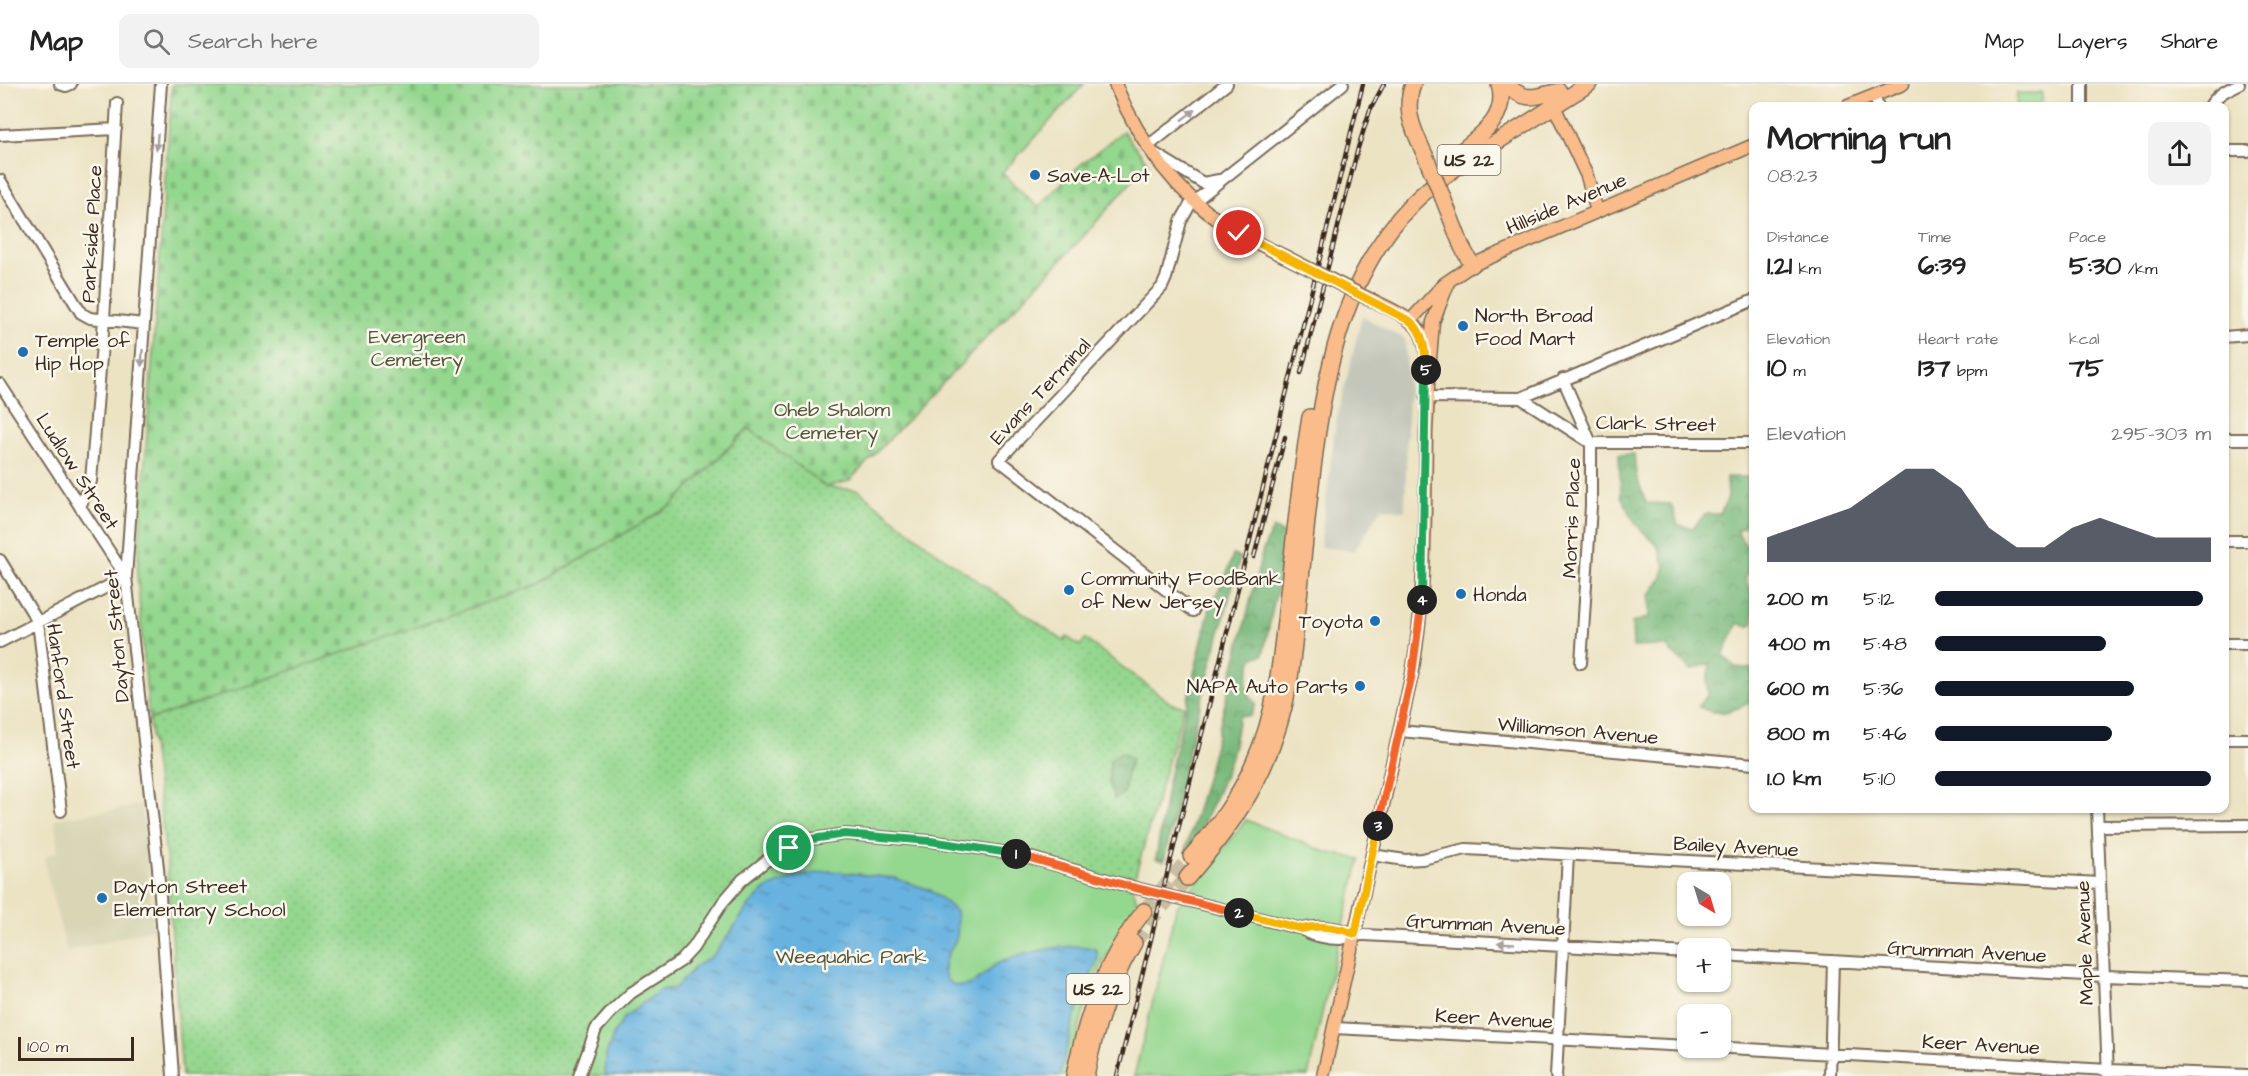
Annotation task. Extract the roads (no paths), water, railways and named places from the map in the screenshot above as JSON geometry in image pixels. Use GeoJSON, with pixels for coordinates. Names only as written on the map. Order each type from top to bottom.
{"type":"FeatureCollection","features":[{"type":"Feature","properties":{"kind":"highway"},"geometry":{"type":"LineString","coordinates":[[1413,84],[1408,101],[1409,115],[1462,247],[1472,265]]}},
{"type":"Feature","properties":{"kind":"highway"},"geometry":{"type":"LineString","coordinates":[[1451,159],[1487,129],[1497,116],[1502,99],[1499,84]]}},
{"type":"Feature","properties":{"kind":"highway"},"geometry":{"type":"LineString","coordinates":[[1506,84],[1525,98],[1561,94]]}},
{"type":"Feature","properties":{"kind":"highway","name":"US 22"},"geometry":{"type":"LineString","coordinates":[[1191,856],[1220,822],[1242,787],[1260,748],[1272,708],[1280,666],[1307,434],[1329,334],[1342,295],[1366,246],[1390,213],[1416,186],[1451,159],[1561,94],[1589,84]]}},
{"type":"Feature","properties":{"kind":"highway","name":"US 22"},"geometry":{"type":"LineString","coordinates":[[1187,878],[1224,835],[1248,799],[1267,760],[1281,720],[1291,670],[1321,410],[1341,326],[1360,277],[1393,225],[1422,195],[1456,168],[1561,94]]}},
{"type":"Feature","properties":{"kind":"highway","name":"US 22"},"geometry":{"type":"LineString","coordinates":[[1074,1076],[1083,1033],[1099,987],[1114,955],[1144,911]]}},
{"type":"Feature","properties":{"kind":"highway","name":"US 22"},"geometry":{"type":"LineString","coordinates":[[1086,1076],[1094,1035],[1103,1008],[1120,968],[1134,943]]}},
{"type":"Feature","properties":{"kind":"main road"},"geometry":{"type":"LineString","coordinates":[[1115,84],[1135,126],[1194,201],[1233,230],[1410,321],[1418,330],[1423,341],[1426,397],[1422,603],[1415,657],[1323,1076]]}},
{"type":"Feature","properties":{"kind":"main road"},"geometry":{"type":"LineString","coordinates":[[1876,101],[1903,84]]}},
{"type":"Feature","properties":{"kind":"main road"},"geometry":{"type":"LineString","coordinates":[[1561,94],[1564,125],[1587,176],[1597,211]]}},
{"type":"Feature","properties":{"kind":"main road","name":"Hillside Avenue"},"geometry":{"type":"LineString","coordinates":[[1410,321],[1451,278],[1472,265],[1749,147]]}},
{"type":"Feature","properties":{"kind":"main road"},"geometry":{"type":"LineString","coordinates":[[1426,375],[1432,352],[1433,322],[1438,303],[1451,278]]}},
{"type":"Feature","properties":{"kind":"street"},"geometry":{"type":"LineString","coordinates":[[60,84],[70,84]]}},
{"type":"Feature","properties":{"kind":"street","name":"Dayton Street"},"geometry":{"type":"LineString","coordinates":[[161,84],[126,577],[158,868],[173,1076]]}},
{"type":"Feature","properties":{"kind":"street"},"geometry":{"type":"LineString","coordinates":[[1222,178],[1203,183],[1151,149],[1227,84]]}},
{"type":"Feature","properties":{"kind":"street"},"geometry":{"type":"LineString","coordinates":[[1194,201],[1343,84]]}},
{"type":"Feature","properties":{"kind":"street"},"geometry":{"type":"LineString","coordinates":[[2082,84],[2082,102]]}},
{"type":"Feature","properties":{"kind":"street"},"geometry":{"type":"LineString","coordinates":[[2213,102],[2225,90],[2240,84]]}},
{"type":"Feature","properties":{"kind":"street","name":"Parkside Place"},"geometry":{"type":"LineString","coordinates":[[80,507],[91,481],[104,320],[117,104]]}},
{"type":"Feature","properties":{"kind":"street"},"geometry":{"type":"LineString","coordinates":[[0,135],[116,129]]}},
{"type":"Feature","properties":{"kind":"street"},"geometry":{"type":"LineString","coordinates":[[2229,151],[2248,151]]}},
{"type":"Feature","properties":{"kind":"street"},"geometry":{"type":"LineString","coordinates":[[0,180],[81,313],[90,318],[144,324]]}},
{"type":"Feature","properties":{"kind":"street","name":"Evans Terminal"},"geometry":{"type":"LineString","coordinates":[[1193,611],[999,460],[1159,290],[1166,278],[1182,217],[1194,201]]}},
{"type":"Feature","properties":{"kind":"street"},"geometry":{"type":"LineString","coordinates":[[1426,397],[1521,398],[1749,302]]}},
{"type":"Feature","properties":{"kind":"street"},"geometry":{"type":"LineString","coordinates":[[2229,337],[2248,335]]}},
{"type":"Feature","properties":{"kind":"street","name":"Morris Place"},"geometry":{"type":"LineString","coordinates":[[1563,379],[1591,443],[1591,506],[1581,663]]}},
{"type":"Feature","properties":{"kind":"street","name":"Ludlow Street"},"geometry":{"type":"LineString","coordinates":[[0,384],[126,577]]}},
{"type":"Feature","properties":{"kind":"street","name":"Clark Street"},"geometry":{"type":"LineString","coordinates":[[1521,398],[1591,443],[1749,443]]}},
{"type":"Feature","properties":{"kind":"street"},"geometry":{"type":"LineString","coordinates":[[2229,439],[2248,439]]}},
{"type":"Feature","properties":{"kind":"street"},"geometry":{"type":"LineString","coordinates":[[2229,541],[2248,540]]}},
{"type":"Feature","properties":{"kind":"street","name":"Hanford Street"},"geometry":{"type":"LineString","coordinates":[[0,560],[38,622],[61,811]]}},
{"type":"Feature","properties":{"kind":"street"},"geometry":{"type":"LineString","coordinates":[[0,642],[126,577]]}},
{"type":"Feature","properties":{"kind":"street"},"geometry":{"type":"LineString","coordinates":[[2229,644],[2248,644]]}},
{"type":"Feature","properties":{"kind":"street","name":"Williamson Avenue"},"geometry":{"type":"LineString","coordinates":[[1400,731],[1749,764]]}},
{"type":"Feature","properties":{"kind":"street"},"geometry":{"type":"LineString","coordinates":[[2229,739],[2248,739]]}},
{"type":"Feature","properties":{"kind":"street","name":"Maple Avenue"},"geometry":{"type":"LineString","coordinates":[[2097,813],[2108,1073]]}},
{"type":"Feature","properties":{"kind":"street"},"geometry":{"type":"LineString","coordinates":[[2098,826],[2248,825]]}},
{"type":"Feature","properties":{"kind":"street","name":"Grumman Avenue"},"geometry":{"type":"LineString","coordinates":[[579,1076],[596,1029],[631,993],[681,961],[693,948],[723,902],[742,880],[766,861],[789,848],[812,839],[845,834],[930,841],[1010,853],[1132,887],[1302,929],[1310,927],[1343,929],[1355,934],[1677,952]]}},
{"type":"Feature","properties":{"kind":"street","name":"Bailey Avenue"},"geometry":{"type":"LineString","coordinates":[[1372,855],[1405,860],[1422,859],[1466,849],[2100,883]]}},
{"type":"Feature","properties":{"kind":"street"},"geometry":{"type":"LineString","coordinates":[[1556,1076],[1568,855]]}},
{"type":"Feature","properties":{"kind":"street","name":"Grumman Avenue"},"geometry":{"type":"LineString","coordinates":[[1731,956],[2104,976],[2248,981]]}},
{"type":"Feature","properties":{"kind":"street"},"geometry":{"type":"LineString","coordinates":[[1830,1076],[1833,962]]}},
{"type":"Feature","properties":{"kind":"street","name":"Keer Avenue"},"geometry":{"type":"LineString","coordinates":[[1334,1028],[1677,1045]]}},
{"type":"Feature","properties":{"kind":"street","name":"Keer Avenue"},"geometry":{"type":"LineString","coordinates":[[1731,1048],[2108,1073],[2248,1076]]}},
{"type":"Feature","properties":{"kind":"water","name":"Weequahic Park"},"geometry":{"type":"Polygon","coordinates":[[[830,871],[894,878],[930,890],[956,911],[957,936],[946,959],[944,972],[947,980],[957,986],[969,985],[999,963],[1021,955],[1076,946],[1097,950],[1098,958],[1074,1018],[1060,1076],[605,1076],[606,1056],[614,1033],[625,1017],[660,990],[675,988],[697,965],[711,957],[746,909],[766,889],[794,877],[830,871]]]}},
{"type":"Feature","properties":{"kind":"tunnel"},"geometry":{"type":"LineString","coordinates":[[1144,911],[1191,856]]}},
{"type":"Feature","properties":{"kind":"tunnel"},"geometry":{"type":"LineString","coordinates":[[1134,943],[1187,878]]}},
{"type":"Feature","properties":{"kind":"railway"},"geometry":{"type":"LineString","coordinates":[[1117,1076],[1363,84]]}},
{"type":"Feature","properties":{"kind":"railway"},"geometry":{"type":"LineString","coordinates":[[1301,373],[1358,148],[1370,110],[1384,84]]}},
{"type":"Feature","properties":{"kind":"railway"},"geometry":{"type":"LineString","coordinates":[[1254,557],[1285,437]]}},
{"type":"Feature","properties":{"kind":"place","name":"Save-A-Lot"},"geometry":{"type":"Point","coordinates":[1035,175]}},
{"type":"Feature","properties":{"kind":"place","name":"North Broad Food Mart"},"geometry":{"type":"Point","coordinates":[1463,326]}},
{"type":"Feature","properties":{"kind":"place","name":"Temple of Hip Hop"},"geometry":{"type":"Point","coordinates":[23,352]}},
{"type":"Feature","properties":{"kind":"place","name":"Community FoodBank of New Jersey"},"geometry":{"type":"Point","coordinates":[1069,590]}},
{"type":"Feature","properties":{"kind":"place","name":"Honda"},"geometry":{"type":"Point","coordinates":[1461,594]}},
{"type":"Feature","properties":{"kind":"place","name":"Toyota"},"geometry":{"type":"Point","coordinates":[1375,621]}},
{"type":"Feature","properties":{"kind":"place","name":"NAPA Auto Parts"},"geometry":{"type":"Point","coordinates":[1360,686]}},
{"type":"Feature","properties":{"kind":"place","name":"Dayton Street Elementary School"},"geometry":{"type":"Point","coordinates":[102,898]}},
{"type":"Feature","properties":{"kind":"park label","name":"Evergreen Cemetery"},"geometry":{"type":"Point","coordinates":[417,348]}},
{"type":"Feature","properties":{"kind":"park label","name":"Oheb Shalom Cemetery"},"geometry":{"type":"Point","coordinates":[832,420]}}]}
